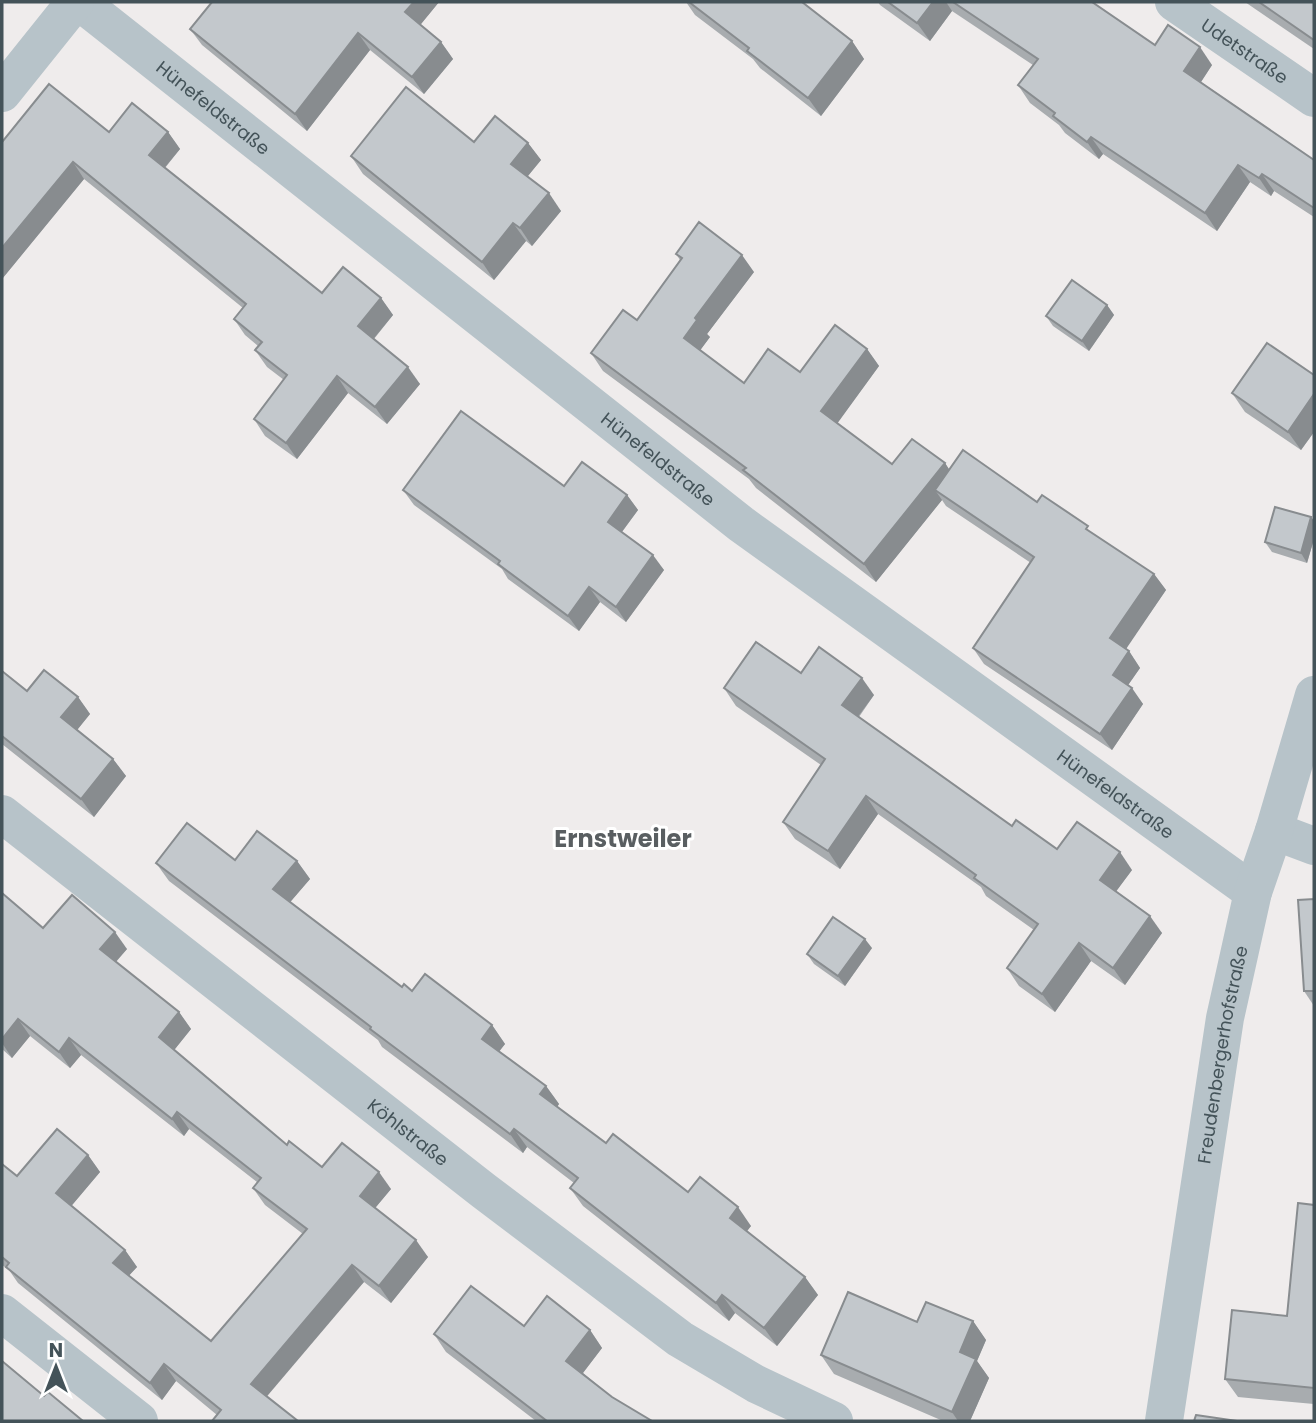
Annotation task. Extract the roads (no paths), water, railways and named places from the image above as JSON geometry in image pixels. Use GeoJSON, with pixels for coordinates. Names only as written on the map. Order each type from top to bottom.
{"type":"FeatureCollection","features":[{"type":"Feature","properties":{"kind":"street"},"geometry":{"type":"LineString","coordinates":[[2,93],[78,2]]}},
{"type":"Feature","properties":{"kind":"street","name":"Hünefeldstraße"},"geometry":{"type":"LineString","coordinates":[[78,2],[741,524],[1253,892]]}},
{"type":"Feature","properties":{"kind":"street","name":"Udetstraße"},"geometry":{"type":"LineString","coordinates":[[1174,2],[1314,98]]}},
{"type":"Feature","properties":{"kind":"street","name":"Freudenbergerhofstraße"},"geometry":{"type":"LineString","coordinates":[[1164,1421],[1225,1018],[1253,892],[1314,695]]}},
{"type":"Feature","properties":{"kind":"street","name":"Köhlstraße"},"geometry":{"type":"LineString","coordinates":[[2,814],[484,1191],[680,1339],[756,1384],[834,1421]]}},
{"type":"Feature","properties":{"kind":"street"},"geometry":{"type":"LineString","coordinates":[[1274,831],[1314,846]]}},
{"type":"Feature","properties":{"kind":"street"},"geometry":{"type":"LineString","coordinates":[[2,1313],[139,1421]]}},
{"type":"Feature","properties":{"kind":"district","name":"Ernstweiler"},"geometry":{"type":"Point","coordinates":[623,838]}}]}
